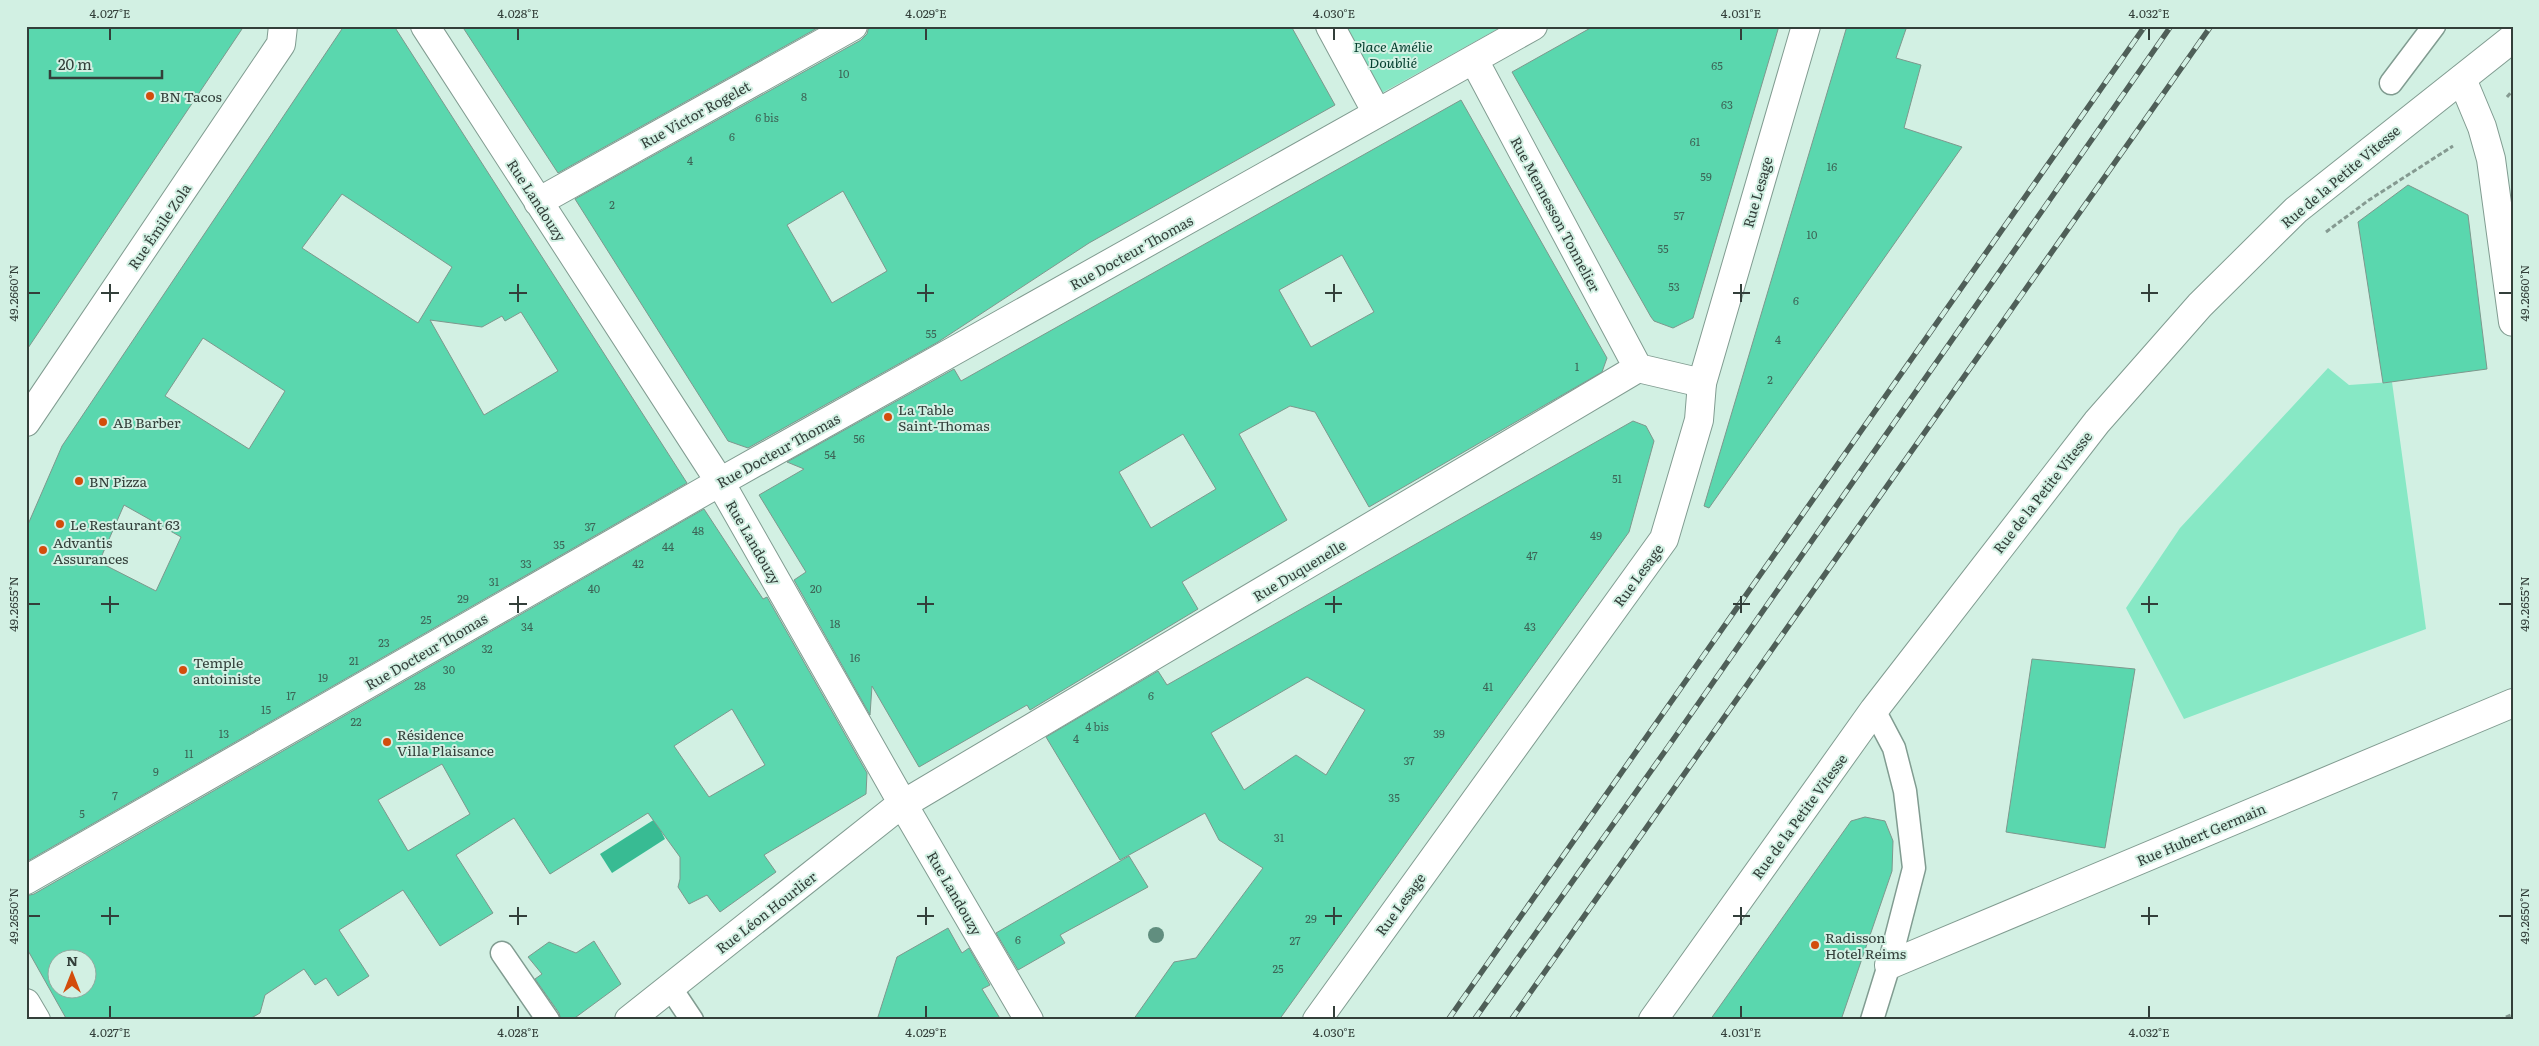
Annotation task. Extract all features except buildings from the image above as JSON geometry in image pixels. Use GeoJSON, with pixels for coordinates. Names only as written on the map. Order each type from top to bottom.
{"type":"FeatureCollection","features":[{"type":"Feature","properties":{"kind":"street","name":"Rue Émile Zola"},"geometry":{"type":"LineString","coordinates":[[26,422],[281,44],[283,26]]}},
{"type":"Feature","properties":{"kind":"street","name":"Rue Landouzy"},"geometry":{"type":"LineString","coordinates":[[425,26],[720,482],[1029,1020]]}},
{"type":"Feature","properties":{"kind":"street","name":"Rue Victor Rogelet"},"geometry":{"type":"LineString","coordinates":[[538,202],[853,26]]}},
{"type":"Feature","properties":{"kind":"street"},"geometry":{"type":"LineString","coordinates":[[1330,26],[1377,113]]}},
{"type":"Feature","properties":{"kind":"street","name":"Rue Docteur Thomas"},"geometry":{"type":"LineString","coordinates":[[26,880],[720,482],[1533,26]]}},
{"type":"Feature","properties":{"kind":"street","name":"Rue Lesage"},"geometry":{"type":"LineString","coordinates":[[1317,1020],[1664,539],[1700,420],[1702,383],[1806,26]]}},
{"type":"Feature","properties":{"kind":"street","name":"Rue de la Petite Vitesse"},"geometry":{"type":"LineString","coordinates":[[1653,1020],[1874,710],[2097,422],[2200,305],[2296,210],[2513,38]]}},
{"type":"Feature","properties":{"kind":"street","name":"Rue Mennesson Tonnelier"},"geometry":{"type":"LineString","coordinates":[[1474,60],[1638,368]]}},
{"type":"Feature","properties":{"kind":"street"},"geometry":{"type":"LineString","coordinates":[[2462,79],[2482,127],[2491,159],[2513,322]]}},
{"type":"Feature","properties":{"kind":"street"},"geometry":{"type":"LineString","coordinates":[[1638,368],[1702,383]]}},
{"type":"Feature","properties":{"kind":"street","name":"Rue Duquenelle"},"geometry":{"type":"LineString","coordinates":[[904,805],[1638,368]]}},
{"type":"Feature","properties":{"kind":"street","name":"Rue Hubert Germain"},"geometry":{"type":"LineString","coordinates":[[1889,965],[2513,704]]}},
{"type":"Feature","properties":{"kind":"street","name":"Rue Léon Hourlier"},"geometry":{"type":"LineString","coordinates":[[629,1020],[895,810],[904,805]]}},
{"type":"Feature","properties":{"kind":"street"},"geometry":{"type":"LineString","coordinates":[[26,1003],[36,1020]]}},
{"type":"Feature","properties":{"kind":"lane"},"geometry":{"type":"LineString","coordinates":[[2391,83],[2434,26]]}},
{"type":"Feature","properties":{"kind":"lane"},"geometry":{"type":"LineString","coordinates":[[1872,1020],[1889,965],[1914,868],[1906,791],[1894,748],[1874,710]]}},
{"type":"Feature","properties":{"kind":"lane"},"geometry":{"type":"LineString","coordinates":[[502,953],[548,1020]]}},
{"type":"Feature","properties":{"kind":"lane"},"geometry":{"type":"LineString","coordinates":[[670,987],[692,1020]]}},
{"type":"Feature","properties":{"kind":"path"},"geometry":{"type":"LineString","coordinates":[[2318,238],[2369,200],[2482,127],[2513,90]]}},
{"type":"Feature","properties":{"kind":"path"},"geometry":{"type":"LineString","coordinates":[[2499,1020],[2513,1014]]}},
{"type":"Feature","properties":{"kind":"green space","name":"Place Amélie Doublié"},"geometry":{"type":"Polygon","coordinates":[[[1342,26],[1503,26],[1380,94],[1342,26]]]}},
{"type":"Feature","properties":{"kind":"green space"},"geometry":{"type":"Polygon","coordinates":[[[2328,368],[2349,385],[2392,382],[2426,629],[2184,719],[2126,608],[2180,528],[2328,368]]]}},
{"type":"Feature","properties":{"kind":"shaded area"},"geometry":{"type":"Polygon","coordinates":[[[655,819],[665,839],[612,873],[600,854],[655,819]]]}},
{"type":"Feature","properties":{"kind":"railway"},"geometry":{"type":"LineString","coordinates":[[1448,1020],[2145,26]]}},
{"type":"Feature","properties":{"kind":"railway"},"geometry":{"type":"LineString","coordinates":[[1474,1020],[1668,747],[2171,26]]}},
{"type":"Feature","properties":{"kind":"railway"},"geometry":{"type":"LineString","coordinates":[[1511,1020],[2211,26]]}},
{"type":"Feature","properties":{"kind":"place","name":"BN Tacos"},"geometry":{"type":"Point","coordinates":[150,96]}},
{"type":"Feature","properties":{"kind":"place","name":"La Table Saint-Thomas"},"geometry":{"type":"Point","coordinates":[888,417]}},
{"type":"Feature","properties":{"kind":"place","name":"AB Barber"},"geometry":{"type":"Point","coordinates":[103,422]}},
{"type":"Feature","properties":{"kind":"place","name":"BN Pizza"},"geometry":{"type":"Point","coordinates":[79,481]}},
{"type":"Feature","properties":{"kind":"place","name":"Le Restaurant 63"},"geometry":{"type":"Point","coordinates":[60,524]}},
{"type":"Feature","properties":{"kind":"place","name":"Advantis Assurances"},"geometry":{"type":"Point","coordinates":[43,550]}},
{"type":"Feature","properties":{"kind":"place","name":"Temple antoiniste"},"geometry":{"type":"Point","coordinates":[183,670]}},
{"type":"Feature","properties":{"kind":"place","name":"Résidence Villa Plaisance"},"geometry":{"type":"Point","coordinates":[387,742]}},
{"type":"Feature","properties":{"kind":"place","name":"Radisson Hotel Reims"},"geometry":{"type":"Point","coordinates":[1815,945]}}]}
